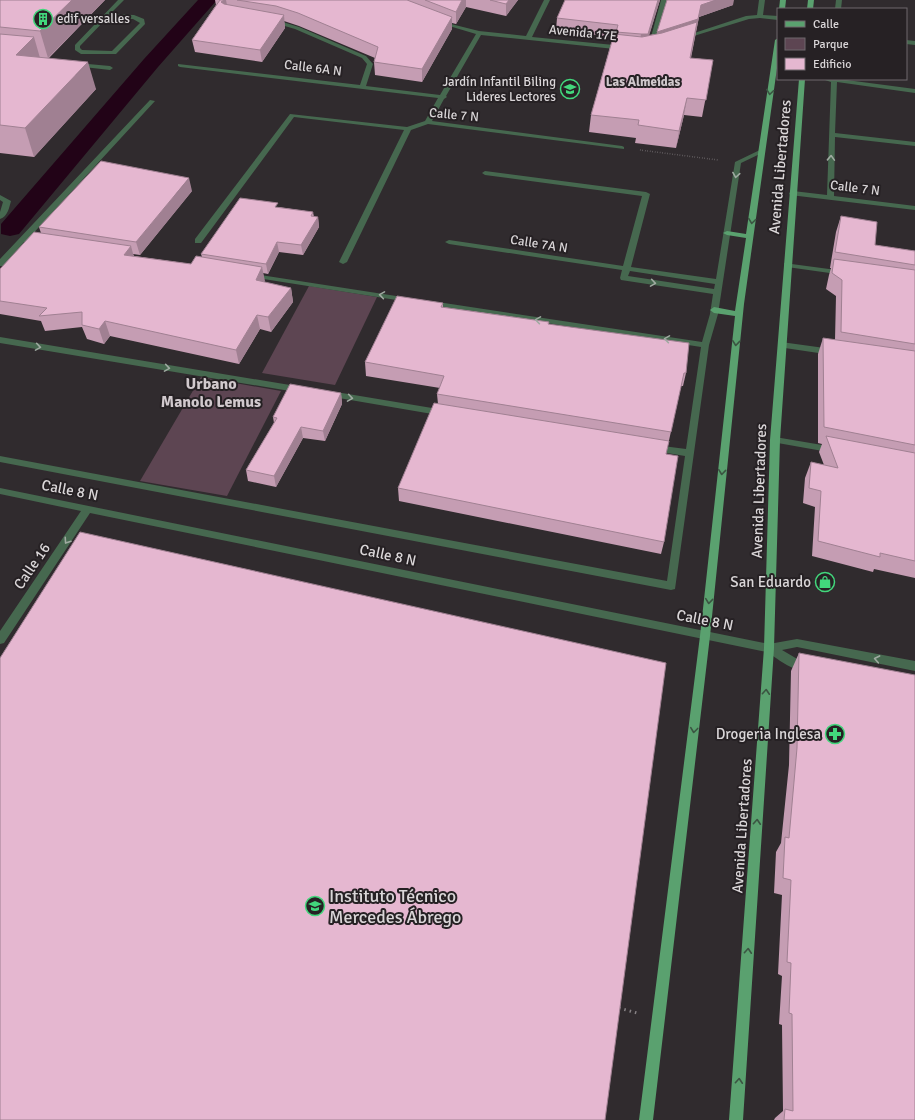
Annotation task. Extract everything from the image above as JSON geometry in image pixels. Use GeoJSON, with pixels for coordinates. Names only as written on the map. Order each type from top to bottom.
{"type":"FeatureCollection","features":[{"type":"Feature","properties":{"kind":"main road","name":"Avenida Libertadores"},"geometry":{"type":"LineString","coordinates":[[646,1120],[705,636],[739,314],[777,47]]}},
{"type":"Feature","properties":{"kind":"main road","name":"Avenida Libertadores"},"geometry":{"type":"LineString","coordinates":[[736,1120],[769,648],[775,440],[786,264],[802,80]]}},
{"type":"Feature","properties":{"kind":"main road"},"geometry":{"type":"LineString","coordinates":[[727,233],[750,237]]}},
{"type":"Feature","properties":{"kind":"main road"},"geometry":{"type":"LineString","coordinates":[[714,310],[739,314]]}},
{"type":"Feature","properties":{"kind":"street"},"geometry":{"type":"LineString","coordinates":[[107,16],[134,17],[142,20],[143,23],[114,53],[81,52],[77,49],[77,46],[122,0]]}},
{"type":"Feature","properties":{"kind":"street"},"geometry":{"type":"LineString","coordinates":[[528,39],[547,0]]}},
{"type":"Feature","properties":{"kind":"street"},"geometry":{"type":"LineString","coordinates":[[657,47],[647,49],[664,0]]}},
{"type":"Feature","properties":{"kind":"street"},"geometry":{"type":"LineString","coordinates":[[760,16],[762,0]]}},
{"type":"Feature","properties":{"kind":"street"},"geometry":{"type":"LineString","coordinates":[[672,42],[748,17],[760,16],[777,18]]}},
{"type":"Feature","properties":{"kind":"street","name":"Avenida 17E"},"geometry":{"type":"LineString","coordinates":[[431,18],[460,29],[479,33],[632,49]]}},
{"type":"Feature","properties":{"kind":"street"},"geometry":{"type":"LineString","coordinates":[[267,20],[297,28],[364,57],[370,64],[363,86]]}},
{"type":"Feature","properties":{"kind":"street"},"geometry":{"type":"LineString","coordinates":[[428,122],[444,97],[479,33]]}},
{"type":"Feature","properties":{"kind":"street"},"geometry":{"type":"LineString","coordinates":[[72,64],[110,68]]}},
{"type":"Feature","properties":{"kind":"street","name":"Calle 6A N"},"geometry":{"type":"LineString","coordinates":[[180,64],[444,97]]}},
{"type":"Feature","properties":{"kind":"street"},"geometry":{"type":"LineString","coordinates":[[830,197],[834,80],[915,91]]}},
{"type":"Feature","properties":{"kind":"street"},"geometry":{"type":"LineString","coordinates":[[0,264],[152,101]]}},
{"type":"Feature","properties":{"kind":"street"},"geometry":{"type":"LineString","coordinates":[[198,241],[292,115],[408,129]]}},
{"type":"Feature","properties":{"kind":"street","name":"Calle 7 N"},"geometry":{"type":"LineString","coordinates":[[343,262],[408,129],[428,122],[622,148]]}},
{"type":"Feature","properties":{"kind":"street"},"geometry":{"type":"LineString","coordinates":[[832,134],[915,144]]}},
{"type":"Feature","properties":{"kind":"street","name":"Avenida Libertadores"},"geometry":{"type":"LineString","coordinates":[[738,162],[762,151]]}},
{"type":"Feature","properties":{"kind":"street"},"geometry":{"type":"LineString","coordinates":[[0,459],[671,586],[705,345],[714,310],[738,162]]}},
{"type":"Feature","properties":{"kind":"street"},"geometry":{"type":"LineString","coordinates":[[485,173],[646,194],[624,278],[717,292]]}},
{"type":"Feature","properties":{"kind":"street","name":"Calle 7 N"},"geometry":{"type":"LineString","coordinates":[[793,193],[915,208]]}},
{"type":"Feature","properties":{"kind":"street"},"geometry":{"type":"LineString","coordinates":[[0,197],[7,201],[5,211],[0,217]]}},
{"type":"Feature","properties":{"kind":"street"},"geometry":{"type":"LineString","coordinates":[[23,240],[46,244]]}},
{"type":"Feature","properties":{"kind":"street","name":"Calle 7A N"},"geometry":{"type":"LineString","coordinates":[[449,242],[719,282]]}},
{"type":"Feature","properties":{"kind":"street"},"geometry":{"type":"LineString","coordinates":[[786,264],[854,275]]}},
{"type":"Feature","properties":{"kind":"street"},"geometry":{"type":"LineString","coordinates":[[245,274],[705,345]]}},
{"type":"Feature","properties":{"kind":"street"},"geometry":{"type":"LineString","coordinates":[[0,340],[454,415]]}},
{"type":"Feature","properties":{"kind":"street"},"geometry":{"type":"LineString","coordinates":[[781,345],[844,354]]}},
{"type":"Feature","properties":{"kind":"street"},"geometry":{"type":"LineString","coordinates":[[775,440],[845,452]]}},
{"type":"Feature","properties":{"kind":"street"},"geometry":{"type":"LineString","coordinates":[[642,446],[689,454]]}},
{"type":"Feature","properties":{"kind":"street","name":"Calle 8 N"},"geometry":{"type":"LineString","coordinates":[[0,491],[769,648],[796,664],[818,669]]}},
{"type":"Feature","properties":{"kind":"street","name":"Calle 16"},"geometry":{"type":"LineString","coordinates":[[0,640],[88,508]]}},
{"type":"Feature","properties":{"kind":"street","name":"Calle 8 N"},"geometry":{"type":"LineString","coordinates":[[769,648],[797,643],[915,666]]}},
{"type":"Feature","properties":{"kind":"path"},"geometry":{"type":"LineString","coordinates":[[622,148],[738,162]]}},
{"type":"Feature","properties":{"kind":"path"},"geometry":{"type":"LineString","coordinates":[[618,1015],[619,1008],[658,1019]]}},
{"type":"Feature","properties":{"kind":"green space"},"geometry":{"type":"Polygon","coordinates":[[[309,286],[377,297],[335,385],[262,373],[309,286]]]}},
{"type":"Feature","properties":{"kind":"green space"},"geometry":{"type":"Polygon","coordinates":[[[201,377],[281,391],[227,496],[140,481],[201,377]]]}},
{"type":"Feature","properties":{"kind":"building"},"geometry":{"type":"Polygon","coordinates":[[[0,0],[72,0],[40,31],[0,27],[0,0]]]}},
{"type":"Feature","properties":{"kind":"building"},"geometry":{"type":"Polygon","coordinates":[[[220,0],[224,0],[221,2],[224,4],[284,15],[260,50],[192,40],[220,0]]]}},
{"type":"Feature","properties":{"kind":"building"},"geometry":{"type":"Polygon","coordinates":[[[237,0],[407,0],[452,17],[422,69],[374,62],[378,47],[298,13],[276,6],[237,0]]]}},
{"type":"Feature","properties":{"kind":"building"},"geometry":{"type":"Polygon","coordinates":[[[425,0],[462,0],[456,12],[425,0]]]}},
{"type":"Feature","properties":{"kind":"building"},"geometry":{"type":"Polygon","coordinates":[[[490,0],[509,0],[506,4],[490,0]]]}},
{"type":"Feature","properties":{"kind":"building"},"geometry":{"type":"Polygon","coordinates":[[[565,0],[658,0],[648,34],[641,34],[616,32],[618,25],[557,18],[565,0]]]}},
{"type":"Feature","properties":{"kind":"building"},"geometry":{"type":"Polygon","coordinates":[[[667,0],[716,0],[701,5],[698,19],[657,32],[667,0]]]}},
{"type":"Feature","properties":{"kind":"building"},"geometry":{"type":"Polygon","coordinates":[[[697,22],[690,58],[713,60],[706,100],[687,98],[679,131],[638,125],[639,120],[591,115],[614,34],[642,37],[662,33],[697,22]]]}},
{"type":"Feature","properties":{"kind":"building"},"geometry":{"type":"Polygon","coordinates":[[[0,34],[34,37],[16,55],[88,62],[25,128],[0,125],[0,34]]]}},
{"type":"Feature","properties":{"kind":"building"},"geometry":{"type":"Polygon","coordinates":[[[101,161],[189,178],[136,242],[39,227],[101,161]]]}},
{"type":"Feature","properties":{"kind":"building"},"geometry":{"type":"Polygon","coordinates":[[[240,198],[278,203],[275,207],[313,212],[311,216],[318,217],[301,245],[277,242],[266,264],[201,254],[240,198]]]}},
{"type":"Feature","properties":{"kind":"building"},"geometry":{"type":"Polygon","coordinates":[[[841,216],[877,222],[875,245],[915,251],[915,265],[835,252],[841,216]]]}},
{"type":"Feature","properties":{"kind":"building"},"geometry":{"type":"Polygon","coordinates":[[[34,232],[131,246],[124,255],[191,264],[196,256],[262,267],[256,280],[291,288],[268,317],[257,315],[236,350],[105,321],[99,329],[82,325],[82,312],[39,316],[47,308],[0,301],[0,269],[34,232]]]}},
{"type":"Feature","properties":{"kind":"building"},"geometry":{"type":"Polygon","coordinates":[[[834,259],[915,270],[915,344],[841,332],[842,280],[832,273],[834,259]]]}},
{"type":"Feature","properties":{"kind":"building"},"geometry":{"type":"Polygon","coordinates":[[[397,296],[443,303],[441,307],[549,322],[548,324],[689,343],[686,373],[684,373],[671,432],[437,394],[444,376],[365,362],[397,296]]]}},
{"type":"Feature","properties":{"kind":"building"},"geometry":{"type":"Polygon","coordinates":[[[823,338],[915,351],[915,445],[824,427],[823,338]]]}},
{"type":"Feature","properties":{"kind":"building"},"geometry":{"type":"Polygon","coordinates":[[[290,384],[341,393],[323,431],[301,427],[274,476],[246,470],[277,418],[273,417],[290,384]]]}},
{"type":"Feature","properties":{"kind":"building"},"geometry":{"type":"Polygon","coordinates":[[[434,403],[669,441],[666,454],[678,456],[664,542],[398,488],[434,403]]]}},
{"type":"Feature","properties":{"kind":"building"},"geometry":{"type":"Polygon","coordinates":[[[826,436],[915,453],[915,561],[880,553],[880,557],[818,541],[821,491],[809,488],[811,462],[838,468],[826,436]]]}},
{"type":"Feature","properties":{"kind":"building","name":"Instituto Técnico Mercedes Ábrego"},"geometry":{"type":"Polygon","coordinates":[[[80,532],[666,663],[605,1120],[0,1120],[0,658],[80,532]]]}},
{"type":"Feature","properties":{"kind":"building"},"geometry":{"type":"Polygon","coordinates":[[[799,653],[915,675],[915,1120],[784,1120],[785,1109],[793,1111],[792,1014],[789,1013],[791,963],[787,962],[791,880],[783,878],[785,837],[789,838],[797,748],[799,653]]]}},
{"type":"Feature","properties":{"kind":"waterway"},"geometry":{"type":"LineString","coordinates":[[10,229],[151,63],[208,0]]}},
{"type":"Feature","properties":{"kind":"place","name":"edif versalles"},"geometry":{"type":"Point","coordinates":[43,19]}},
{"type":"Feature","properties":{"kind":"place","name":"Jardín Infantil Biling Lideres Lectores"},"geometry":{"type":"Point","coordinates":[570,89]}},
{"type":"Feature","properties":{"kind":"place","name":"San Eduardo"},"geometry":{"type":"Point","coordinates":[825,582]}},
{"type":"Feature","properties":{"kind":"place","name":"Drogeria Inglesa"},"geometry":{"type":"Point","coordinates":[835,734]}},
{"type":"Feature","properties":{"kind":"place","name":"Instituto Técnico Mercedes Ábrego"},"geometry":{"type":"Point","coordinates":[315,906]}},
{"type":"Feature","properties":{"kind":"district","name":"Las Almeidas"},"geometry":{"type":"Point","coordinates":[643,82]}},
{"type":"Feature","properties":{"kind":"district","name":"Urbano Manolo Lemus"},"geometry":{"type":"Point","coordinates":[211,393]}}]}
